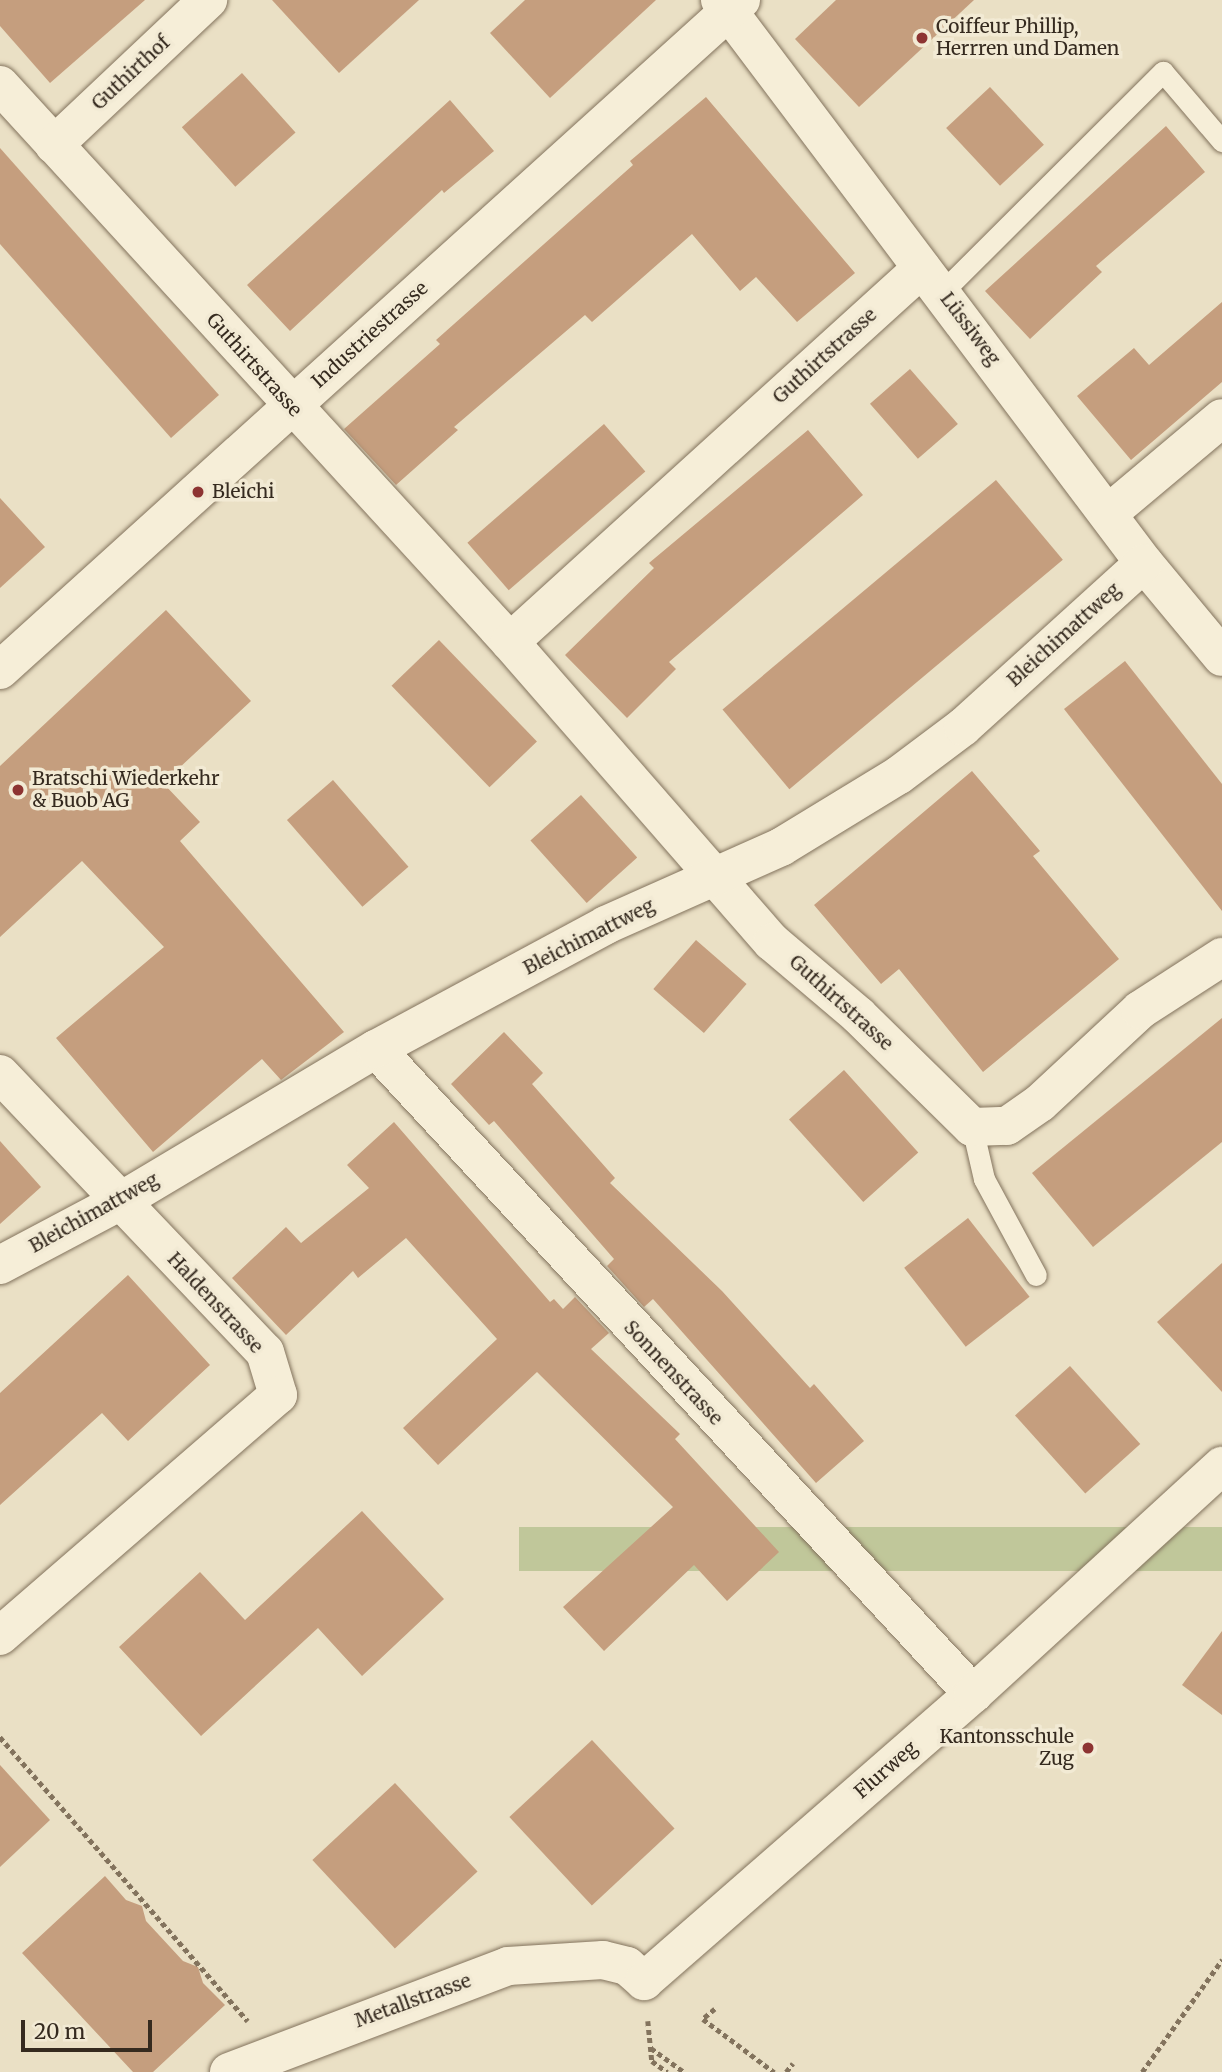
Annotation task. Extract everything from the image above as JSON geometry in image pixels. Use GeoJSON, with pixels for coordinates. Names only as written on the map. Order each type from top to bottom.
{"type":"FeatureCollection","features":[{"type":"Feature","properties":{"kind":"street","name":"Guthirthof"},"geometry":{"type":"LineString","coordinates":[[54,145],[208,0]]}},
{"type":"Feature","properties":{"kind":"street","name":"Lüssiweg"},"geometry":{"type":"LineString","coordinates":[[730,4],[932,280],[1110,512],[1144,564],[1222,657]]}},
{"type":"Feature","properties":{"kind":"street","name":"Industriestrasse"},"geometry":{"type":"LineString","coordinates":[[0,670],[730,4]]}},
{"type":"Feature","properties":{"kind":"street","name":"Guthirtstrasse"},"geometry":{"type":"LineString","coordinates":[[0,85],[291,406],[510,642],[712,877],[772,942],[858,1015],[972,1127]]}},
{"type":"Feature","properties":{"kind":"street","name":"Guthirtstrasse"},"geometry":{"type":"LineString","coordinates":[[510,642],[932,280]]}},
{"type":"Feature","properties":{"kind":"street"},"geometry":{"type":"LineString","coordinates":[[1110,512],[1222,418]]}},
{"type":"Feature","properties":{"kind":"street","name":"Bleichimattweg"},"geometry":{"type":"LineString","coordinates":[[0,1265],[119,1202],[376,1049],[606,925],[781,847],[899,775],[963,727],[1144,564]]}},
{"type":"Feature","properties":{"kind":"street"},"geometry":{"type":"LineString","coordinates":[[972,1127],[1007,1126],[1040,1103],[1140,1010],[1222,957]]}},
{"type":"Feature","properties":{"kind":"street","name":"Sonnenstrasse"},"geometry":{"type":"LineString","coordinates":[[376,1049],[973,1694]]}},
{"type":"Feature","properties":{"kind":"street","name":"Haldenstrasse"},"geometry":{"type":"LineString","coordinates":[[0,1073],[119,1202],[265,1352],[278,1395],[0,1636]]}},
{"type":"Feature","properties":{"kind":"street","name":"Flurweg"},"geometry":{"type":"LineString","coordinates":[[644,1981],[973,1694],[1222,1466]]}},
{"type":"Feature","properties":{"kind":"street","name":"Metallstrasse"},"geometry":{"type":"LineString","coordinates":[[229,2072],[508,1966],[603,1960],[627,1966],[644,1981]]}},
{"type":"Feature","properties":{"kind":"lane"},"geometry":{"type":"LineString","coordinates":[[932,280],[1163,72],[1222,141]]}},
{"type":"Feature","properties":{"kind":"lane"},"geometry":{"type":"LineString","coordinates":[[972,1127],[984,1179],[1035,1275]]}},
{"type":"Feature","properties":{"kind":"path"},"geometry":{"type":"LineString","coordinates":[[0,1737],[276,2052]]}},
{"type":"Feature","properties":{"kind":"path"},"geometry":{"type":"LineString","coordinates":[[1142,2072],[1222,1960]]}},
{"type":"Feature","properties":{"kind":"path"},"geometry":{"type":"LineString","coordinates":[[644,1981],[652,2061],[667,2072]]}},
{"type":"Feature","properties":{"kind":"path"},"geometry":{"type":"LineString","coordinates":[[715,2009],[703,2020],[774,2072]]}},
{"type":"Feature","properties":{"kind":"path"},"geometry":{"type":"LineString","coordinates":[[651,2048],[684,2072]]}},
{"type":"Feature","properties":{"kind":"path"},"geometry":{"type":"LineString","coordinates":[[786,2072],[793,2063]]}},
{"type":"Feature","properties":{"kind":"green space"},"geometry":{"type":"Polygon","coordinates":[[[519,1527],[1222,1527],[1222,1571],[519,1571],[519,1527]]]}},
{"type":"Feature","properties":{"kind":"building"},"geometry":{"type":"Polygon","coordinates":[[[0,0],[145,0],[50,83],[0,26],[0,0]]]}},
{"type":"Feature","properties":{"kind":"building"},"geometry":{"type":"Polygon","coordinates":[[[272,0],[419,0],[339,73],[272,0]]]}},
{"type":"Feature","properties":{"kind":"building"},"geometry":{"type":"Polygon","coordinates":[[[525,0],[656,0],[550,98],[490,33],[525,0]]]}},
{"type":"Feature","properties":{"kind":"building"},"geometry":{"type":"Polygon","coordinates":[[[836,0],[974,0],[859,107],[795,39],[836,0]]]}},
{"type":"Feature","properties":{"kind":"building"},"geometry":{"type":"Polygon","coordinates":[[[242,73],[296,132],[235,187],[182,127],[242,73]]]}},
{"type":"Feature","properties":{"kind":"building"},"geometry":{"type":"Polygon","coordinates":[[[990,87],[1044,145],[1000,186],[946,128],[990,87]]]}},
{"type":"Feature","properties":{"kind":"building"},"geometry":{"type":"Polygon","coordinates":[[[706,97],[855,273],[797,322],[756,277],[740,291],[692,234],[592,322],[585,315],[454,427],[458,430],[396,485],[344,429],[440,344],[436,340],[633,165],[630,161],[706,97]]]}},
{"type":"Feature","properties":{"kind":"building"},"geometry":{"type":"Polygon","coordinates":[[[450,100],[494,151],[444,193],[442,190],[290,331],[247,285],[450,100]]]}},
{"type":"Feature","properties":{"kind":"building"},"geometry":{"type":"Polygon","coordinates":[[[1166,126],[1205,172],[1096,266],[1102,272],[1030,339],[985,291],[1166,126]]]}},
{"type":"Feature","properties":{"kind":"building"},"geometry":{"type":"Polygon","coordinates":[[[0,148],[219,395],[171,438],[0,244],[0,148]]]}},
{"type":"Feature","properties":{"kind":"building"},"geometry":{"type":"Polygon","coordinates":[[[1222,302],[1222,382],[1131,460],[1077,396],[1134,348],[1149,365],[1222,302]]]}},
{"type":"Feature","properties":{"kind":"building"},"geometry":{"type":"Polygon","coordinates":[[[910,369],[958,424],[918,459],[870,404],[910,369]]]}},
{"type":"Feature","properties":{"kind":"building"},"geometry":{"type":"Polygon","coordinates":[[[604,424],[645,472],[509,590],[467,543],[604,424]]]}},
{"type":"Feature","properties":{"kind":"building"},"geometry":{"type":"Polygon","coordinates":[[[808,430],[863,495],[669,662],[676,669],[627,718],[565,655],[654,568],[649,563],[808,430]]]}},
{"type":"Feature","properties":{"kind":"building"},"geometry":{"type":"Polygon","coordinates":[[[996,480],[1063,560],[789,789],[723,709],[996,480]]]}},
{"type":"Feature","properties":{"kind":"building"},"geometry":{"type":"Polygon","coordinates":[[[0,498],[45,547],[0,588],[0,498]]]}},
{"type":"Feature","properties":{"kind":"building"},"geometry":{"type":"Polygon","coordinates":[[[166,610],[251,701],[163,783],[200,822],[180,841],[344,1032],[281,1080],[262,1059],[153,1152],[56,1038],[164,947],[82,861],[0,937],[0,766],[166,610]]]}},
{"type":"Feature","properties":{"kind":"building"},"geometry":{"type":"Polygon","coordinates":[[[439,640],[537,741],[489,787],[392,686],[439,640]]]}},
{"type":"Feature","properties":{"kind":"building"},"geometry":{"type":"Polygon","coordinates":[[[1125,661],[1222,784],[1222,911],[1064,709],[1125,661]]]}},
{"type":"Feature","properties":{"kind":"building"},"geometry":{"type":"Polygon","coordinates":[[[972,771],[1040,851],[1033,856],[1119,959],[983,1072],[899,969],[881,984],[814,905],[972,771]]]}},
{"type":"Feature","properties":{"kind":"building"},"geometry":{"type":"Polygon","coordinates":[[[333,780],[408,867],[362,907],[287,820],[333,780]]]}},
{"type":"Feature","properties":{"kind":"building"},"geometry":{"type":"Polygon","coordinates":[[[581,795],[637,857],[587,903],[530,841],[581,795]]]}},
{"type":"Feature","properties":{"kind":"building"},"geometry":{"type":"Polygon","coordinates":[[[696,940],[747,984],[704,1033],[653,989],[696,940]]]}},
{"type":"Feature","properties":{"kind":"building"},"geometry":{"type":"Polygon","coordinates":[[[1222,1018],[1222,1142],[1093,1247],[1032,1173],[1222,1018]]]}},
{"type":"Feature","properties":{"kind":"building"},"geometry":{"type":"Polygon","coordinates":[[[504,1032],[543,1073],[532,1084],[615,1178],[610,1183],[722,1291],[810,1388],[814,1384],[864,1441],[816,1483],[653,1299],[644,1307],[607,1266],[614,1259],[494,1121],[489,1125],[451,1084],[504,1032]]]}},
{"type":"Feature","properties":{"kind":"building"},"geometry":{"type":"Polygon","coordinates":[[[844,1070],[918,1152],[863,1202],[789,1120],[844,1070]]]}},
{"type":"Feature","properties":{"kind":"building"},"geometry":{"type":"Polygon","coordinates":[[[394,1122],[550,1302],[554,1299],[563,1309],[575,1297],[609,1333],[591,1349],[680,1434],[675,1439],[779,1552],[727,1601],[694,1565],[604,1651],[563,1607],[673,1507],[537,1372],[438,1465],[403,1428],[497,1339],[406,1238],[358,1278],[353,1271],[286,1335],[232,1278],[286,1227],[301,1243],[369,1188],[347,1165],[394,1122]]]}},
{"type":"Feature","properties":{"kind":"building"},"geometry":{"type":"Polygon","coordinates":[[[0,1141],[41,1187],[0,1224],[0,1141]]]}},
{"type":"Feature","properties":{"kind":"building"},"geometry":{"type":"Polygon","coordinates":[[[968,1218],[1030,1297],[966,1347],[904,1268],[968,1218]]]}},
{"type":"Feature","properties":{"kind":"building"},"geometry":{"type":"Polygon","coordinates":[[[1222,1263],[1222,1392],[1157,1322],[1222,1263]]]}},
{"type":"Feature","properties":{"kind":"building"},"geometry":{"type":"Polygon","coordinates":[[[128,1275],[210,1365],[128,1441],[102,1413],[0,1505],[0,1393],[128,1275]]]}},
{"type":"Feature","properties":{"kind":"building"},"geometry":{"type":"Polygon","coordinates":[[[1070,1366],[1140,1444],[1085,1494],[1015,1416],[1070,1366]]]}},
{"type":"Feature","properties":{"kind":"building"},"geometry":{"type":"Polygon","coordinates":[[[362,1511],[444,1599],[362,1676],[318,1628],[201,1736],[119,1647],[200,1572],[245,1620],[362,1511]]]}},
{"type":"Feature","properties":{"kind":"building"},"geometry":{"type":"Polygon","coordinates":[[[1222,1631],[1222,1715],[1182,1685],[1222,1631]]]}},
{"type":"Feature","properties":{"kind":"building"},"geometry":{"type":"Polygon","coordinates":[[[592,1740],[675,1828],[592,1906],[509,1817],[592,1740]]]}},
{"type":"Feature","properties":{"kind":"building"},"geometry":{"type":"Polygon","coordinates":[[[0,1765],[50,1820],[0,1867],[0,1765]]]}},
{"type":"Feature","properties":{"kind":"building"},"geometry":{"type":"Polygon","coordinates":[[[395,1783],[478,1871],[395,1949],[312,1860],[395,1783]]]}},
{"type":"Feature","properties":{"kind":"building"},"geometry":{"type":"Polygon","coordinates":[[[105,1876],[126,1900],[142,1906],[146,1921],[183,1961],[198,1967],[203,1983],[225,2005],[153,2072],[133,2072],[22,1953],[105,1876]]]}},
{"type":"Feature","properties":{"kind":"place","name":"Coiffeur Phillip, Herrren und Damen"},"geometry":{"type":"Point","coordinates":[922,38]}},
{"type":"Feature","properties":{"kind":"place","name":"Bleichi"},"geometry":{"type":"Point","coordinates":[198,492]}},
{"type":"Feature","properties":{"kind":"place","name":"Bratschi Wiederkehr & Buob AG"},"geometry":{"type":"Point","coordinates":[18,790]}},
{"type":"Feature","properties":{"kind":"place","name":"Kantonsschule Zug"},"geometry":{"type":"Point","coordinates":[1088,1748]}}]}
